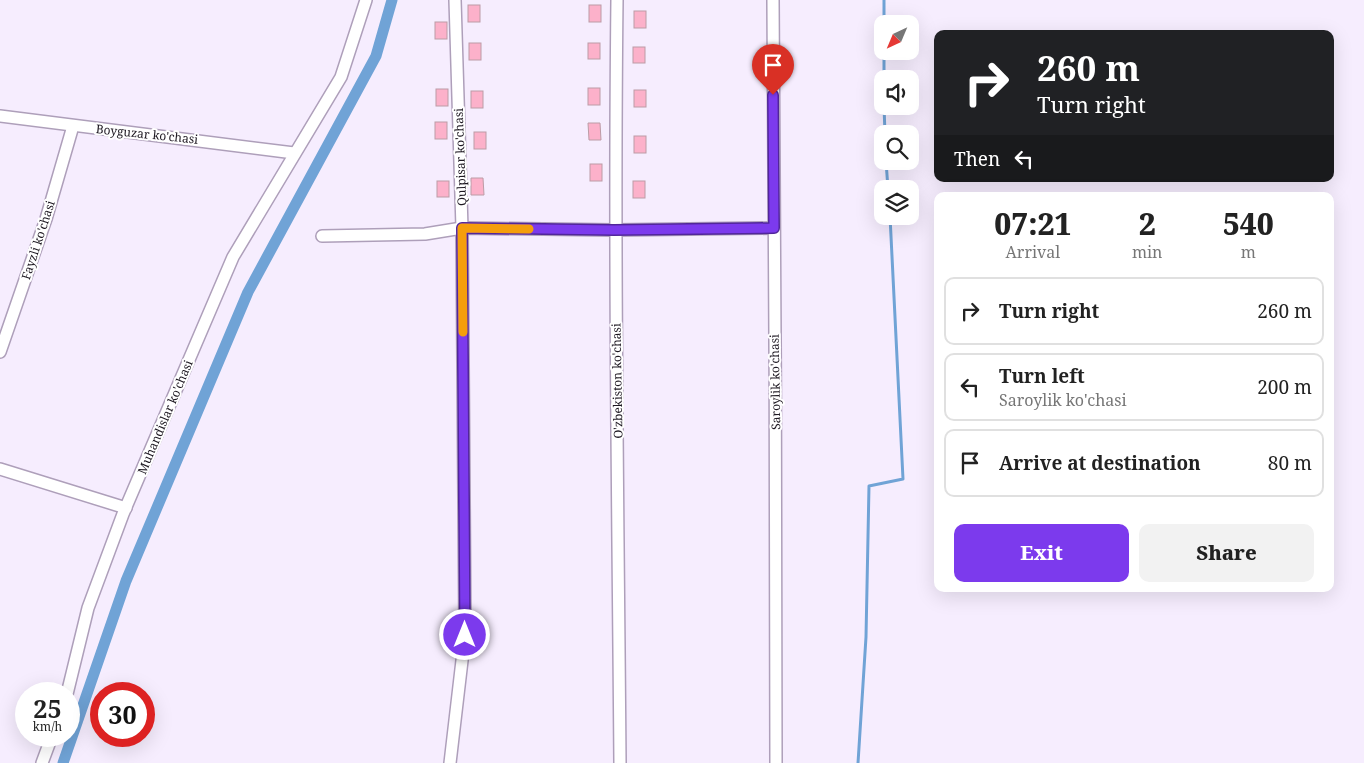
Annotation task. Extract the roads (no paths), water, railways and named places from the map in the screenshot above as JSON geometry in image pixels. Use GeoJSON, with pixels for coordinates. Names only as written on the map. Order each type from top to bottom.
{"type":"FeatureCollection","features":[{"type":"Feature","properties":{"kind":"street","name":"Muhandislar ko'chasi"},"geometry":{"type":"LineString","coordinates":[[70,682],[88,608],[126,508],[233,257],[294,152],[341,77],[366,0]]}},
{"type":"Feature","properties":{"kind":"street","name":"Qulpisar ko'chasi"},"geometry":{"type":"LineString","coordinates":[[450,763],[465,635],[462,228],[455,0]]}},
{"type":"Feature","properties":{"kind":"street","name":"O'zbekiston ko'chasi"},"geometry":{"type":"LineString","coordinates":[[617,0],[614,230],[619,462],[620,763]]}},
{"type":"Feature","properties":{"kind":"street","name":"Saroylik ko'chasi"},"geometry":{"type":"LineString","coordinates":[[773,0],[778,506],[776,763]]}},
{"type":"Feature","properties":{"kind":"street","name":"Boyguzar ko'chasi"},"geometry":{"type":"LineString","coordinates":[[0,116],[294,152]]}},
{"type":"Feature","properties":{"kind":"street","name":"Fayzli ko'chasi"},"geometry":{"type":"LineString","coordinates":[[0,352],[46,219],[73,126]]}},
{"type":"Feature","properties":{"kind":"street"},"geometry":{"type":"LineString","coordinates":[[322,236],[425,234],[462,228],[614,230],[774,228]]}},
{"type":"Feature","properties":{"kind":"street"},"geometry":{"type":"LineString","coordinates":[[0,469],[126,508]]}},
{"type":"Feature","properties":{"kind":"street"},"geometry":{"type":"LineString","coordinates":[[42,763],[48,747]]}},
{"type":"Feature","properties":{"kind":"waterway"},"geometry":{"type":"LineString","coordinates":[[63,763],[126,581],[248,292],[376,56],[392,0]]}},
{"type":"Feature","properties":{"kind":"waterway"},"geometry":{"type":"LineString","coordinates":[[884,0],[884,15]]}},
{"type":"Feature","properties":{"kind":"waterway"},"geometry":{"type":"LineString","coordinates":[[884,60],[884,70]]}},
{"type":"Feature","properties":{"kind":"waterway"},"geometry":{"type":"LineString","coordinates":[[884,115],[885,125]]}},
{"type":"Feature","properties":{"kind":"waterway"},"geometry":{"type":"LineString","coordinates":[[887,170],[887,180]]}},
{"type":"Feature","properties":{"kind":"waterway"},"geometry":{"type":"LineString","coordinates":[[858,763],[866,637],[869,486],[903,479],[890,225]]}}]}
